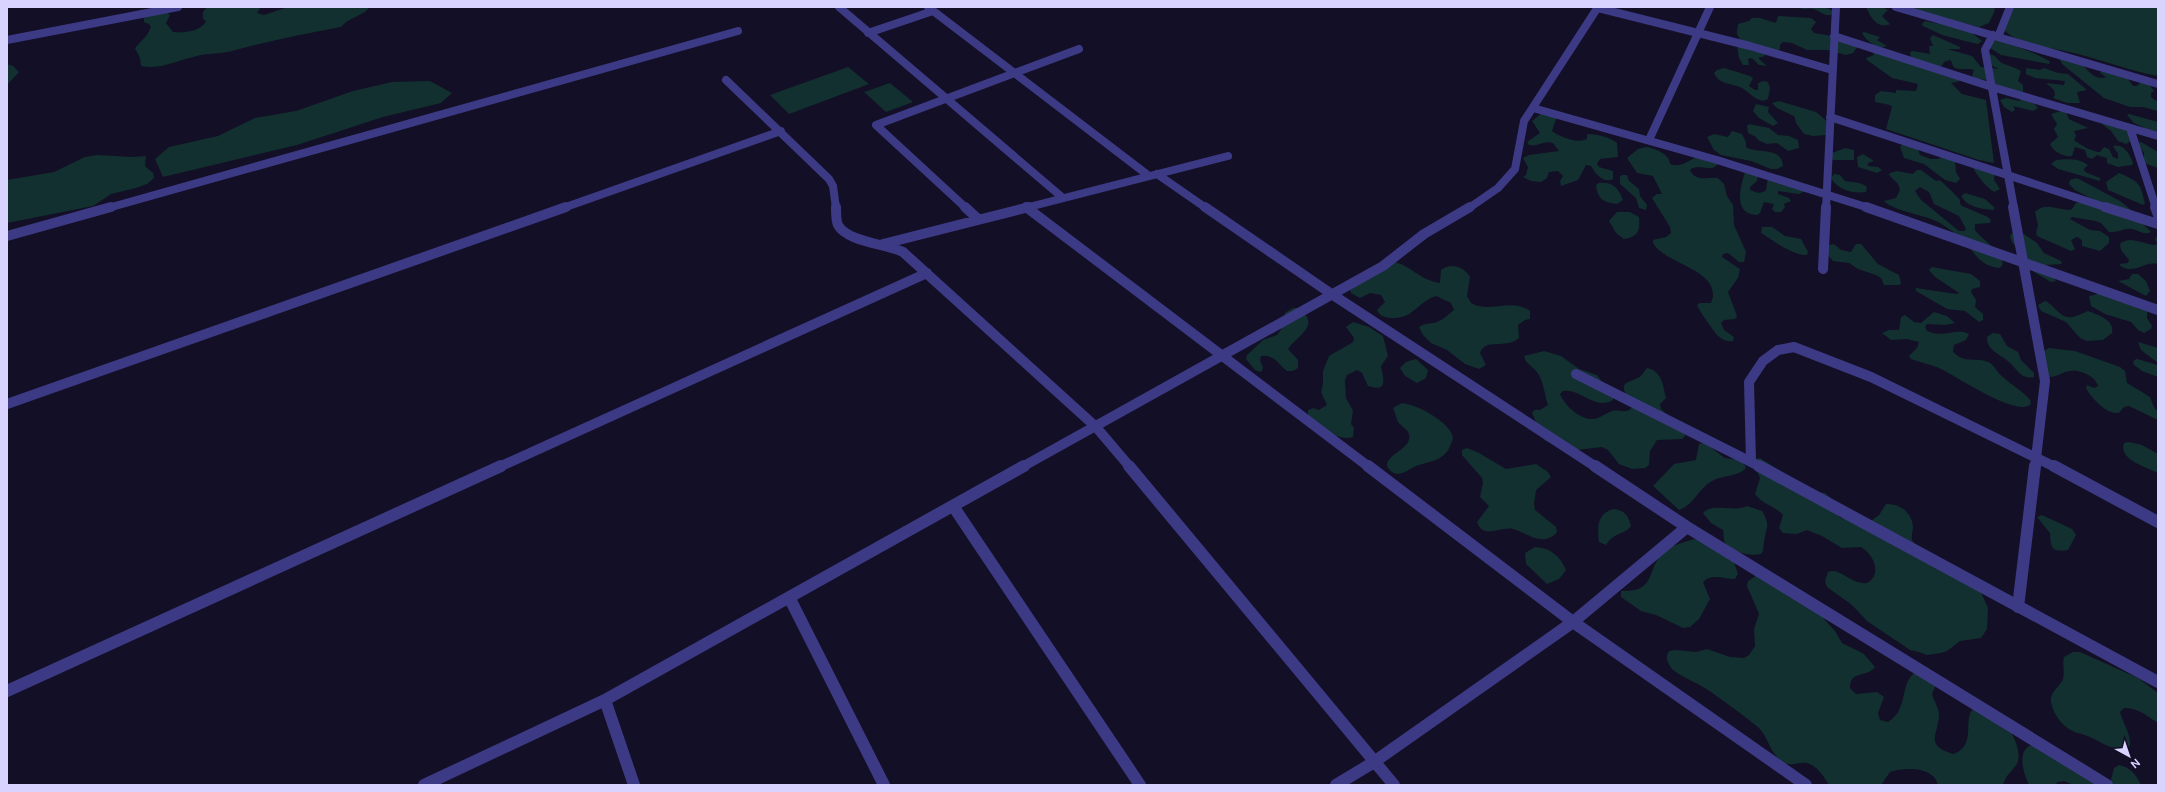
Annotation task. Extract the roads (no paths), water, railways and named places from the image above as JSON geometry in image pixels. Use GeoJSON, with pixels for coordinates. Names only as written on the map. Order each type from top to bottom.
{"type":"FeatureCollection","features":[{"type":"Feature","properties":{"kind":"street"},"geometry":{"type":"LineString","coordinates":[[7,40],[178,7]]}},
{"type":"Feature","properties":{"kind":"street"},"geometry":{"type":"LineString","coordinates":[[839,7],[1063,198]]}},
{"type":"Feature","properties":{"kind":"street"},"geometry":{"type":"LineString","coordinates":[[424,785],[605,700],[1333,295],[1403,253],[1422,236],[1501,185],[1515,169],[1518,162],[1520,133],[1532,108],[1598,7],[1832,70]]}},
{"type":"Feature","properties":{"kind":"street"},"geometry":{"type":"LineString","coordinates":[[1648,140],[1710,7]]}},
{"type":"Feature","properties":{"kind":"street"},"geometry":{"type":"LineString","coordinates":[[1823,269],[1836,7]]}},
{"type":"Feature","properties":{"kind":"street"},"geometry":{"type":"LineString","coordinates":[[1896,7],[2158,84]]}},
{"type":"Feature","properties":{"kind":"street"},"geometry":{"type":"LineString","coordinates":[[2010,7],[1996,36],[1985,50],[2045,381],[2018,607]]}},
{"type":"Feature","properties":{"kind":"street"},"geometry":{"type":"LineString","coordinates":[[868,33],[930,9],[1153,175],[1333,295],[1687,527],[2107,785]]}},
{"type":"Feature","properties":{"kind":"street"},"geometry":{"type":"LineString","coordinates":[[7,236],[738,31]]}},
{"type":"Feature","properties":{"kind":"street"},"geometry":{"type":"LineString","coordinates":[[1834,36],[1992,87],[2158,136]]}},
{"type":"Feature","properties":{"kind":"street"},"geometry":{"type":"LineString","coordinates":[[978,219],[876,125],[1079,49]]}},
{"type":"Feature","properties":{"kind":"street"},"geometry":{"type":"LineString","coordinates":[[726,80],[830,179],[833,186],[838,225],[842,230],[852,236],[879,245],[898,249],[927,273],[1096,427],[1394,785]]}},
{"type":"Feature","properties":{"kind":"street"},"geometry":{"type":"LineString","coordinates":[[1532,108],[1648,140],[1826,194],[2024,260],[2158,310]]}},
{"type":"Feature","properties":{"kind":"street"},"geometry":{"type":"LineString","coordinates":[[1830,117],[2158,224]]}},
{"type":"Feature","properties":{"kind":"street"},"geometry":{"type":"LineString","coordinates":[[2130,128],[2158,215]]}},
{"type":"Feature","properties":{"kind":"street"},"geometry":{"type":"LineString","coordinates":[[7,404],[780,131]]}},
{"type":"Feature","properties":{"kind":"street"},"geometry":{"type":"LineString","coordinates":[[879,245],[1228,156]]}},
{"type":"Feature","properties":{"kind":"street"},"geometry":{"type":"LineString","coordinates":[[1026,207],[1573,622],[1806,785]]}},
{"type":"Feature","properties":{"kind":"street"},"geometry":{"type":"LineString","coordinates":[[7,691],[927,273]]}},
{"type":"Feature","properties":{"kind":"street"},"geometry":{"type":"LineString","coordinates":[[1751,462],[1749,382],[1763,361],[1778,350],[1794,348],[1871,377],[2036,457],[2158,522]]}},
{"type":"Feature","properties":{"kind":"street"},"geometry":{"type":"LineString","coordinates":[[1576,374],[1751,462],[2158,682]]}},
{"type":"Feature","properties":{"kind":"street"},"geometry":{"type":"LineString","coordinates":[[953,506],[1140,785]]}},
{"type":"Feature","properties":{"kind":"street"},"geometry":{"type":"LineString","coordinates":[[1336,785],[1374,762],[1573,622],[1687,527]]}},
{"type":"Feature","properties":{"kind":"street"},"geometry":{"type":"LineString","coordinates":[[789,597],[884,785]]}},
{"type":"Feature","properties":{"kind":"street"},"geometry":{"type":"LineString","coordinates":[[605,700],[634,785]]}}]}
